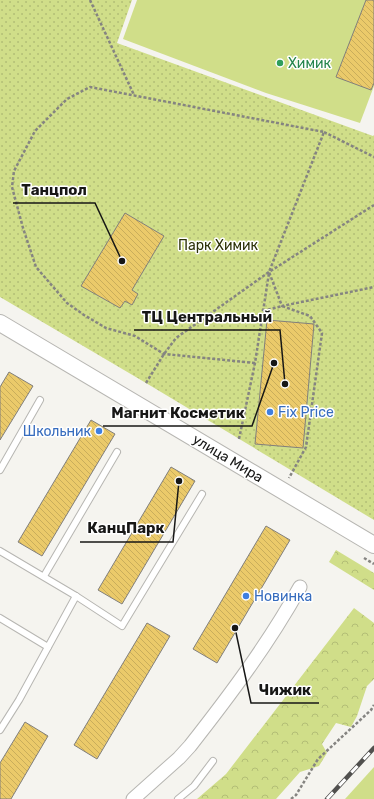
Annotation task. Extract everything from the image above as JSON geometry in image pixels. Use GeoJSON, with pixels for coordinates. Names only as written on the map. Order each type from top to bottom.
{"type":"FeatureCollection","features":[{"type":"Feature","properties":{"kind":"street","name":"улица Мира"},"geometry":{"type":"LineString","coordinates":[[0,323],[374,545]]}},
{"type":"Feature","properties":{"kind":"street"},"geometry":{"type":"LineString","coordinates":[[133,799],[180,758],[190,746],[257,656],[286,613],[300,587]]}},
{"type":"Feature","properties":{"kind":"lane"},"geometry":{"type":"LineString","coordinates":[[0,470],[40,400]]}},
{"type":"Feature","properties":{"kind":"lane"},"geometry":{"type":"LineString","coordinates":[[44,576],[117,452]]}},
{"type":"Feature","properties":{"kind":"lane"},"geometry":{"type":"LineString","coordinates":[[0,550],[122,626],[202,494]]}},
{"type":"Feature","properties":{"kind":"lane"},"geometry":{"type":"LineString","coordinates":[[0,730],[76,596]]}},
{"type":"Feature","properties":{"kind":"lane"},"geometry":{"type":"LineString","coordinates":[[0,618],[48,647]]}},
{"type":"Feature","properties":{"kind":"lane"},"geometry":{"type":"LineString","coordinates":[[178,799],[194,786],[213,761]]}},
{"type":"Feature","properties":{"kind":"path"},"geometry":{"type":"LineString","coordinates":[[90,0],[134,96]]}},
{"type":"Feature","properties":{"kind":"path"},"geometry":{"type":"LineString","coordinates":[[255,363],[164,354],[135,336],[106,328],[67,303],[36,267],[23,228],[12,187],[14,171],[35,131],[67,99],[90,87],[324,132],[374,157]]}},
{"type":"Feature","properties":{"kind":"path"},"geometry":{"type":"LineString","coordinates":[[239,439],[255,363],[269,272],[324,132]]}},
{"type":"Feature","properties":{"kind":"path"},"geometry":{"type":"LineString","coordinates":[[146,383],[176,338],[269,272],[374,205]]}},
{"type":"Feature","properties":{"kind":"path"},"geometry":{"type":"LineString","coordinates":[[269,272],[282,306],[310,316],[322,333],[306,447],[289,478]]}},
{"type":"Feature","properties":{"kind":"path"},"geometry":{"type":"LineString","coordinates":[[263,311],[374,287]]}},
{"type":"Feature","properties":{"kind":"path"},"geometry":{"type":"LineString","coordinates":[[291,799],[296,795],[318,759],[371,710],[374,705]]}},
{"type":"Feature","properties":{"kind":"green space","name":"Парк Химик"},"geometry":{"type":"Polygon","coordinates":[[[0,0],[132,0],[117,43],[373,136],[374,135],[374,520],[0,297],[0,0]]]}},
{"type":"Feature","properties":{"kind":"green space","name":"Химик"},"geometry":{"type":"Polygon","coordinates":[[[137,0],[374,0],[374,86],[360,123],[266,93],[123,39],[137,0]]]}},
{"type":"Feature","properties":{"kind":"green space"},"geometry":{"type":"Polygon","coordinates":[[[336,550],[374,573],[374,590],[329,562],[336,550]]]}},
{"type":"Feature","properties":{"kind":"green space"},"geometry":{"type":"Polygon","coordinates":[[[354,608],[374,623],[374,679],[367,686],[357,716],[351,727],[336,723],[322,744],[327,753],[319,766],[300,772],[276,799],[197,799],[226,774],[354,608]]]}},
{"type":"Feature","properties":{"kind":"green space"},"geometry":{"type":"Polygon","coordinates":[[[374,767],[374,799],[345,799],[374,767]]]}},
{"type":"Feature","properties":{"kind":"building"},"geometry":{"type":"Polygon","coordinates":[[[366,0],[374,0],[374,83],[371,90],[336,77],[366,0]]]}},
{"type":"Feature","properties":{"kind":"building"},"geometry":{"type":"Polygon","coordinates":[[[125,213],[164,236],[132,290],[138,294],[132,305],[125,301],[120,308],[81,286],[125,213]]]}},
{"type":"Feature","properties":{"kind":"building"},"geometry":{"type":"Polygon","coordinates":[[[267,320],[314,324],[303,448],[255,444],[267,320]]]}},
{"type":"Feature","properties":{"kind":"building"},"geometry":{"type":"Polygon","coordinates":[[[9,372],[33,386],[0,440],[0,387],[9,372]]]}},
{"type":"Feature","properties":{"kind":"building"},"geometry":{"type":"Polygon","coordinates":[[[91,420],[115,434],[42,556],[18,542],[91,420]]]}},
{"type":"Feature","properties":{"kind":"building"},"geometry":{"type":"Polygon","coordinates":[[[171,467],[195,481],[122,604],[98,590],[171,467]]]}},
{"type":"Feature","properties":{"kind":"building"},"geometry":{"type":"Polygon","coordinates":[[[266,526],[290,540],[217,663],[193,649],[266,526]]]}},
{"type":"Feature","properties":{"kind":"building"},"geometry":{"type":"Polygon","coordinates":[[[147,623],[170,636],[97,759],[74,745],[147,623]]]}},
{"type":"Feature","properties":{"kind":"building"},"geometry":{"type":"Polygon","coordinates":[[[25,722],[48,736],[11,799],[0,799],[0,763],[25,722]]]}},
{"type":"Feature","properties":{"kind":"railway"},"geometry":{"type":"LineString","coordinates":[[327,799],[374,748]]}},
{"type":"Feature","properties":{"kind":"place","name":"Химик"},"geometry":{"type":"Point","coordinates":[280,63]}},
{"type":"Feature","properties":{"kind":"place","name":"Танцпол"},"geometry":{"type":"Point","coordinates":[122,261]}},
{"type":"Feature","properties":{"kind":"place","name":"Магнит Косметик"},"geometry":{"type":"Point","coordinates":[274,363]}},
{"type":"Feature","properties":{"kind":"place","name":"ТЦ Центральный"},"geometry":{"type":"Point","coordinates":[285,384]}},
{"type":"Feature","properties":{"kind":"place","name":"Fix Price"},"geometry":{"type":"Point","coordinates":[270,412]}},
{"type":"Feature","properties":{"kind":"place","name":"Школьник"},"geometry":{"type":"Point","coordinates":[99,431]}},
{"type":"Feature","properties":{"kind":"place","name":"КанцПарк"},"geometry":{"type":"Point","coordinates":[179,481]}},
{"type":"Feature","properties":{"kind":"place","name":"Новинка"},"geometry":{"type":"Point","coordinates":[246,596]}},
{"type":"Feature","properties":{"kind":"place","name":"Чижик"},"geometry":{"type":"Point","coordinates":[235,628]}}]}
